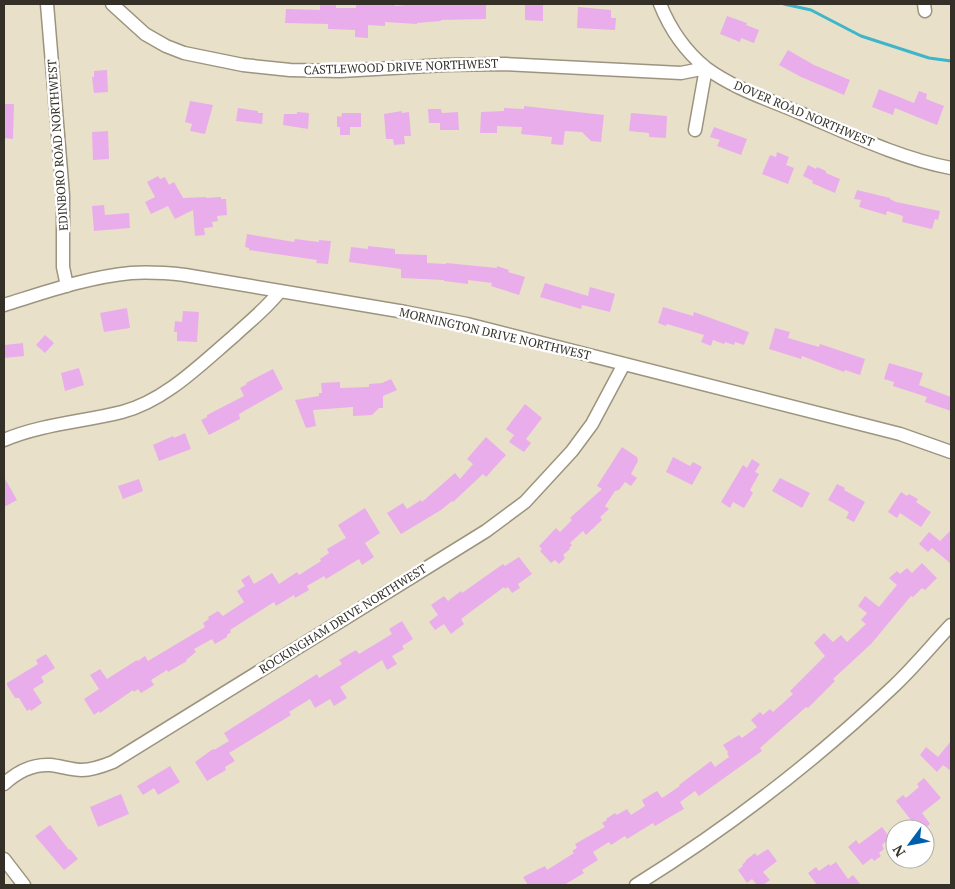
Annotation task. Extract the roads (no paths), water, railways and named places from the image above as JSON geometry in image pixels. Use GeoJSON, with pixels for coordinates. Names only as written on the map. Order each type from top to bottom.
{"type":"FeatureCollection","features":[{"type":"Feature","properties":{"kind":"street","name":"EDINBORO ROAD NORTHWEST"},"geometry":{"type":"LineString","coordinates":[[47,4],[63,195],[63,267],[67,286]]}},
{"type":"Feature","properties":{"kind":"street","name":"CASTLEWOOD DRIVE NORTHWEST"},"geometry":{"type":"LineString","coordinates":[[112,4],[145,34],[166,46],[184,53],[243,65],[290,70],[340,71],[445,65],[505,64],[681,73],[706,68]]}},
{"type":"Feature","properties":{"kind":"street","name":"DOVER ROAD NORTHWEST"},"geometry":{"type":"LineString","coordinates":[[660,4],[673,31],[685,47],[706,68],[738,87],[878,146],[910,158],[951,168]]}},
{"type":"Feature","properties":{"kind":"street"},"geometry":{"type":"LineString","coordinates":[[694,130],[706,68]]}},
{"type":"Feature","properties":{"kind":"street","name":"MORNINGTON DRIVE NORTHWEST"},"geometry":{"type":"LineString","coordinates":[[4,305],[111,275],[158,273],[185,275],[458,322],[900,434],[951,452]]}},
{"type":"Feature","properties":{"kind":"street"},"geometry":{"type":"LineString","coordinates":[[4,440],[40,427],[122,412],[155,398],[202,364],[270,304],[280,291]]}},
{"type":"Feature","properties":{"kind":"street","name":"ROCKINGHAM DRIVE NORTHWEST"},"geometry":{"type":"LineString","coordinates":[[4,784],[12,776],[30,767],[49,765],[82,770],[100,767],[113,762],[486,531],[525,502],[572,452],[592,424],[624,364]]}},
{"type":"Feature","properties":{"kind":"street"},"geometry":{"type":"LineString","coordinates":[[636,885],[727,825],[838,736],[895,685],[951,625]]}},
{"type":"Feature","properties":{"kind":"street"},"geometry":{"type":"LineString","coordinates":[[4,859],[24,885]]}},
{"type":"Feature","properties":{"kind":"waterway"},"geometry":{"type":"LineString","coordinates":[[784,4],[811,10],[861,36],[929,58],[951,61]]}}]}
